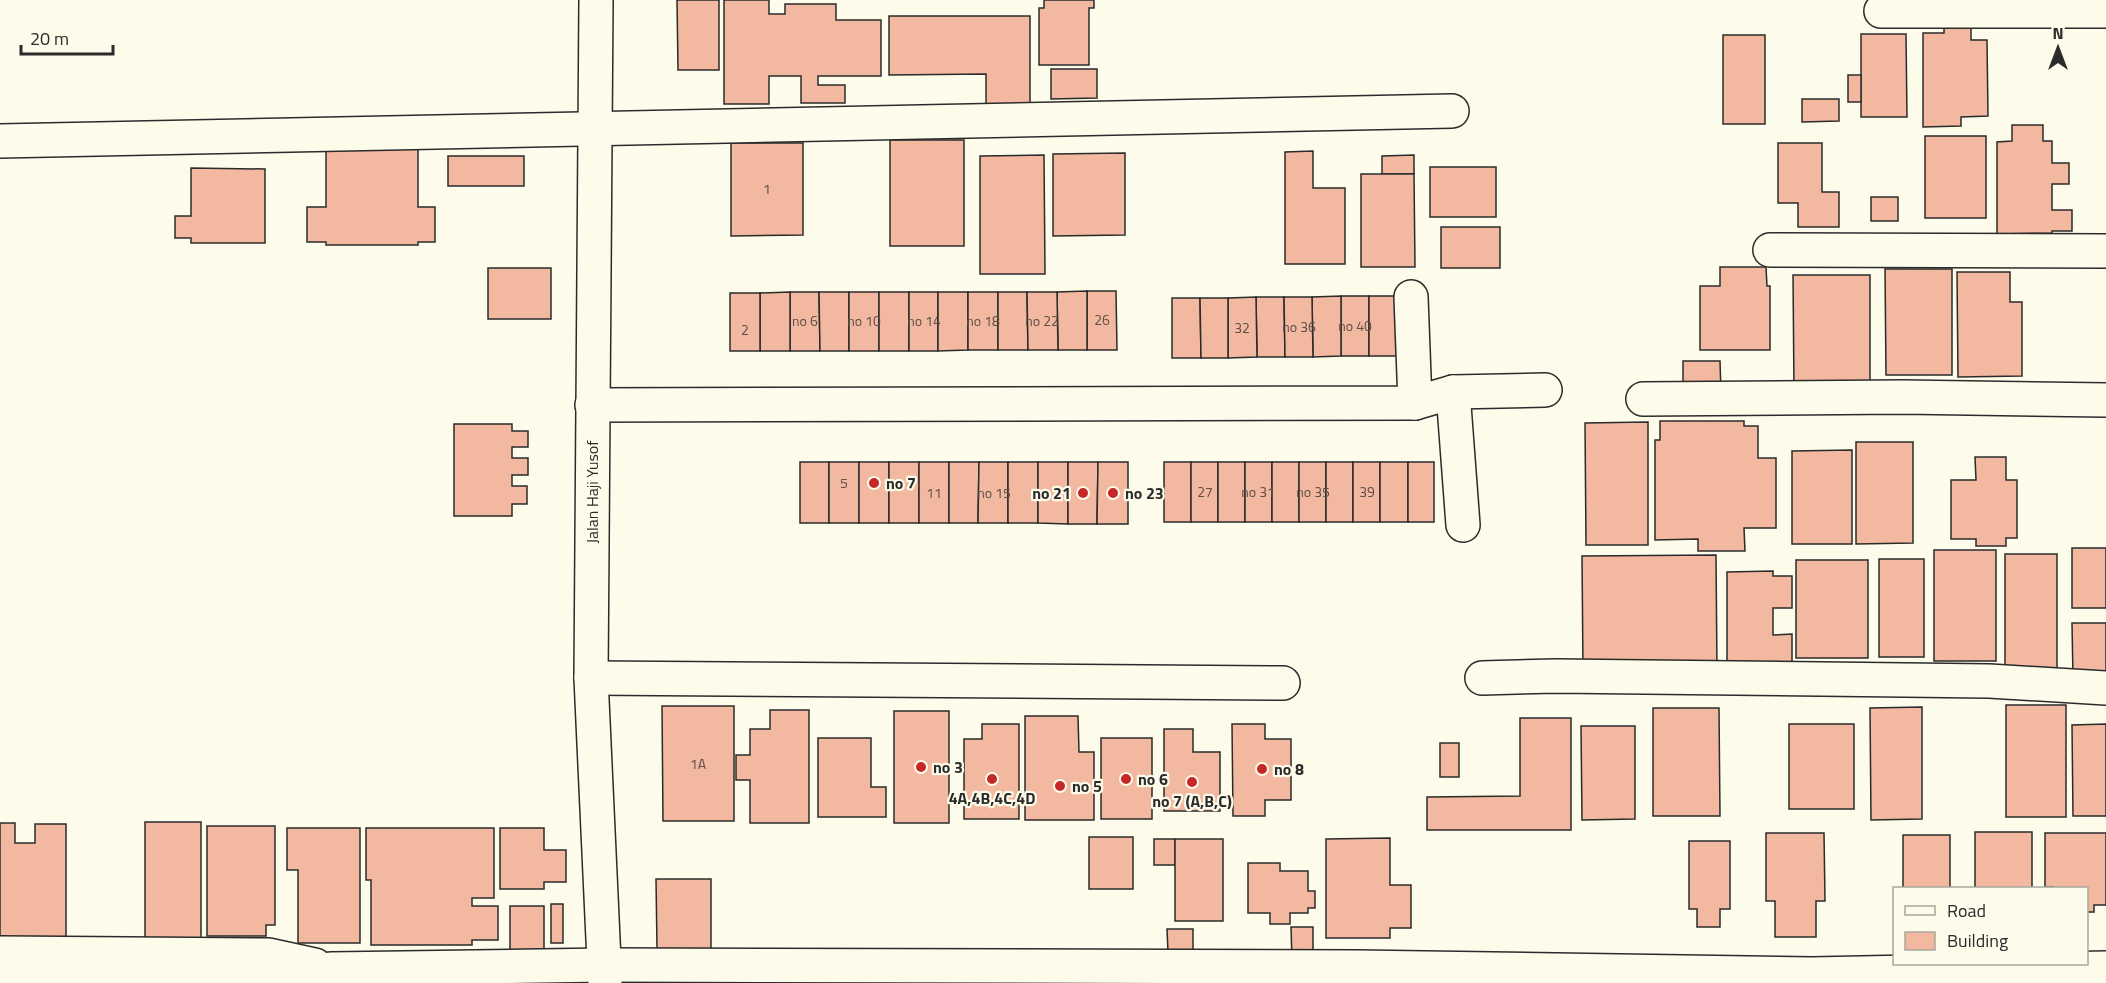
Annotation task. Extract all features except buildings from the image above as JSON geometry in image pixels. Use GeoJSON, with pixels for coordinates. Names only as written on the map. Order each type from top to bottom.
{"type":"FeatureCollection","features":[{"type":"Feature","properties":{"kind":"street","name":"Jalan Haji Yusof"},"geometry":{"type":"LineString","coordinates":[[596,0],[591,678],[605,974]]}},
{"type":"Feature","properties":{"kind":"street"},"geometry":{"type":"LineString","coordinates":[[1881,11],[2106,10]]}},
{"type":"Feature","properties":{"kind":"street"},"geometry":{"type":"LineString","coordinates":[[0,141],[1452,111]]}},
{"type":"Feature","properties":{"kind":"street"},"geometry":{"type":"LineString","coordinates":[[1770,250],[2106,251]]}},
{"type":"Feature","properties":{"kind":"street"},"geometry":{"type":"LineString","coordinates":[[1411,297],[1415,403]]}},
{"type":"Feature","properties":{"kind":"street"},"geometry":{"type":"LineString","coordinates":[[592,405],[1415,403],[1453,392],[1545,390]]}},
{"type":"Feature","properties":{"kind":"street"},"geometry":{"type":"LineString","coordinates":[[1453,392],[1463,525]]}},
{"type":"Feature","properties":{"kind":"street"},"geometry":{"type":"LineString","coordinates":[[1643,399],[1903,397],[2106,400]]}},
{"type":"Feature","properties":{"kind":"street"},"geometry":{"type":"LineString","coordinates":[[1482,678],[1555,676],[1989,681],[2106,688]]}},
{"type":"Feature","properties":{"kind":"street"},"geometry":{"type":"LineString","coordinates":[[591,678],[1283,683]]}},
{"type":"Feature","properties":{"kind":"street"},"geometry":{"type":"LineString","coordinates":[[0,953],[269,955],[331,969],[605,974],[1358,967],[1812,974],[2106,968]]}},
{"type":"Feature","properties":{"kind":"street"},"geometry":{"type":"LineString","coordinates":[[0,978],[285,978],[331,969]]}},
{"type":"Feature","properties":{"kind":"place","name":"no 7"},"geometry":{"type":"Point","coordinates":[874,483]}},
{"type":"Feature","properties":{"kind":"place","name":"no 21"},"geometry":{"type":"Point","coordinates":[1083,493]}},
{"type":"Feature","properties":{"kind":"place","name":"no 23"},"geometry":{"type":"Point","coordinates":[1113,493]}},
{"type":"Feature","properties":{"kind":"place","name":"no 3"},"geometry":{"type":"Point","coordinates":[921,767]}},
{"type":"Feature","properties":{"kind":"place","name":"no 8"},"geometry":{"type":"Point","coordinates":[1262,769]}},
{"type":"Feature","properties":{"kind":"place","name":"4A,4B,4C,4D"},"geometry":{"type":"Point","coordinates":[992,779]}},
{"type":"Feature","properties":{"kind":"place","name":"no 6"},"geometry":{"type":"Point","coordinates":[1126,779]}},
{"type":"Feature","properties":{"kind":"place","name":"no 7 (A,B,C)"},"geometry":{"type":"Point","coordinates":[1192,782]}},
{"type":"Feature","properties":{"kind":"place","name":"no 5"},"geometry":{"type":"Point","coordinates":[1060,786]}}]}
